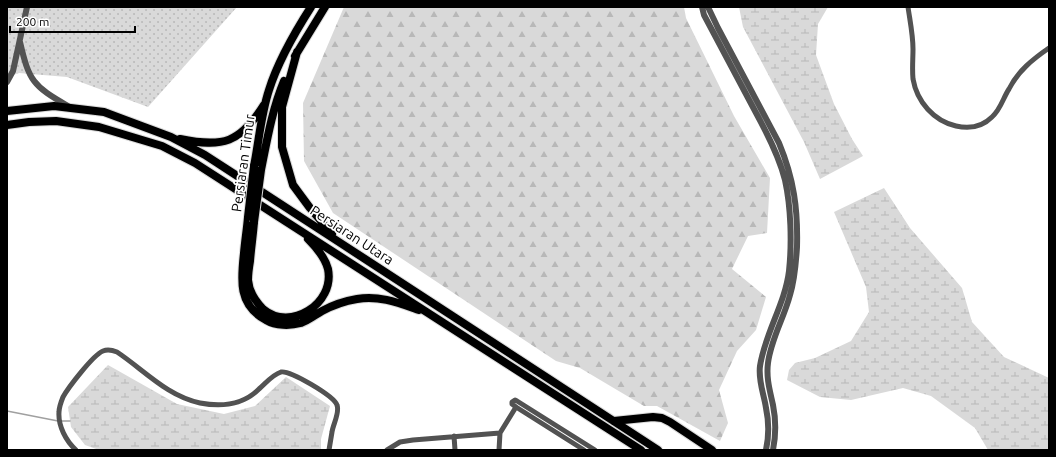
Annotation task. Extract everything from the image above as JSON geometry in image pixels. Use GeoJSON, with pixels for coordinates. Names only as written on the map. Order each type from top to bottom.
{"type":"FeatureCollection","features":[{"type":"Feature","properties":{"kind":"main road","name":"Persiaran Timur"},"geometry":{"type":"LineString","coordinates":[[271,319],[257,304],[251,294],[248,279],[251,219],[265,102],[269,88],[283,56],[311,7]]}},
{"type":"Feature","properties":{"kind":"main road","name":"Persiaran Timur"},"geometry":{"type":"LineString","coordinates":[[258,168],[278,95],[297,52],[325,7]]}},
{"type":"Feature","properties":{"kind":"main road"},"geometry":{"type":"LineString","coordinates":[[297,52],[282,107],[282,147],[293,184],[310,208],[342,244]]}},
{"type":"Feature","properties":{"kind":"main road"},"geometry":{"type":"LineString","coordinates":[[171,137],[199,143],[212,144],[233,138],[248,126],[265,102]]}},
{"type":"Feature","properties":{"kind":"main road","name":"Persiaran Utara"},"geometry":{"type":"LineString","coordinates":[[7,111],[54,106],[104,112],[171,137],[205,155],[658,450]]}},
{"type":"Feature","properties":{"kind":"main road","name":"Persiaran Utara"},"geometry":{"type":"LineString","coordinates":[[7,126],[42,122],[71,122],[99,127],[162,146],[195,163],[641,450]]}},
{"type":"Feature","properties":{"kind":"main road"},"geometry":{"type":"LineString","coordinates":[[271,319],[300,316],[320,302],[327,287],[328,268],[319,250],[297,228]]}},
{"type":"Feature","properties":{"kind":"main road"},"geometry":{"type":"LineString","coordinates":[[271,319],[279,324],[291,325],[309,320],[331,306],[357,299],[371,298],[395,302],[434,316]]}},
{"type":"Feature","properties":{"kind":"main road"},"geometry":{"type":"LineString","coordinates":[[614,421],[654,417],[662,418],[712,450]]}},
{"type":"Feature","properties":{"kind":"main road"},"geometry":{"type":"LineString","coordinates":[[612,431],[631,450]]}},
{"type":"Feature","properties":{"kind":"street"},"geometry":{"type":"LineString","coordinates":[[7,82],[13,71],[27,7]]}},
{"type":"Feature","properties":{"kind":"street"},"geometry":{"type":"LineString","coordinates":[[702,7],[704,15],[772,144],[785,180],[791,214],[789,271],[778,310],[769,332],[760,368],[761,386],[769,432],[766,450]]}},
{"type":"Feature","properties":{"kind":"street"},"geometry":{"type":"LineString","coordinates":[[708,7],[779,143],[787,161],[795,195],[797,213],[795,272],[790,294],[770,348],[767,365],[768,384],[773,406],[776,433],[773,450]]}},
{"type":"Feature","properties":{"kind":"street"},"geometry":{"type":"LineString","coordinates":[[908,7],[913,49],[912,65],[916,89],[928,110],[936,117],[954,126],[971,128],[991,119],[999,108],[1009,88],[1026,65],[1036,56],[1049,48]]}},
{"type":"Feature","properties":{"kind":"street"},"geometry":{"type":"LineString","coordinates":[[20,42],[26,68],[37,85],[54,99],[69,107]]}},
{"type":"Feature","properties":{"kind":"street"},"geometry":{"type":"LineString","coordinates":[[76,450],[64,434],[60,423],[60,404],[64,396],[92,360],[98,354],[107,350],[118,352],[168,390],[179,396],[200,403],[236,403],[245,400],[254,394],[277,374],[283,372],[291,374],[330,397],[337,404],[338,409],[332,432],[330,450]]}},
{"type":"Feature","properties":{"kind":"street"},"geometry":{"type":"LineString","coordinates":[[584,450],[512,404],[515,400],[595,450]]}},
{"type":"Feature","properties":{"kind":"street"},"geometry":{"type":"LineString","coordinates":[[499,450],[500,433],[516,407]]}},
{"type":"Feature","properties":{"kind":"street"},"geometry":{"type":"LineString","coordinates":[[387,450],[400,442],[500,433]]}},
{"type":"Feature","properties":{"kind":"street"},"geometry":{"type":"LineString","coordinates":[[454,436],[455,450]]}},
{"type":"Feature","properties":{"kind":"green space"},"geometry":{"type":"Polygon","coordinates":[[[7,7],[237,7],[148,107],[67,77],[19,73],[7,77],[7,7]]]}},
{"type":"Feature","properties":{"kind":"green space"},"geometry":{"type":"Polygon","coordinates":[[[344,7],[684,7],[686,18],[734,116],[770,178],[767,233],[748,236],[732,269],[766,297],[756,330],[737,351],[719,390],[728,423],[720,441],[657,406],[644,406],[580,368],[556,361],[333,213],[304,161],[303,103],[344,7]]]}},
{"type":"Feature","properties":{"kind":"green space"},"geometry":{"type":"Polygon","coordinates":[[[739,7],[828,7],[818,24],[816,55],[834,104],[852,139],[863,156],[820,179],[804,142],[743,27],[739,7]]]}},
{"type":"Feature","properties":{"kind":"green space"},"geometry":{"type":"Polygon","coordinates":[[[884,188],[910,228],[962,288],[972,322],[1004,357],[1049,378],[1049,450],[988,450],[975,428],[931,396],[903,388],[851,400],[820,397],[787,380],[789,370],[795,363],[815,358],[851,341],[869,312],[866,287],[834,212],[884,188]]]}},
{"type":"Feature","properties":{"kind":"green space"},"geometry":{"type":"Polygon","coordinates":[[[108,365],[177,404],[224,414],[255,406],[286,377],[330,406],[321,439],[321,450],[99,450],[85,445],[71,427],[68,407],[108,365]]]}},
{"type":"Feature","properties":{"kind":"waterway"},"geometry":{"type":"LineString","coordinates":[[7,411],[58,421]]}},
{"type":"Feature","properties":{"kind":"waterway"},"geometry":{"type":"LineString","coordinates":[[62,421],[70,421]]}}]}
